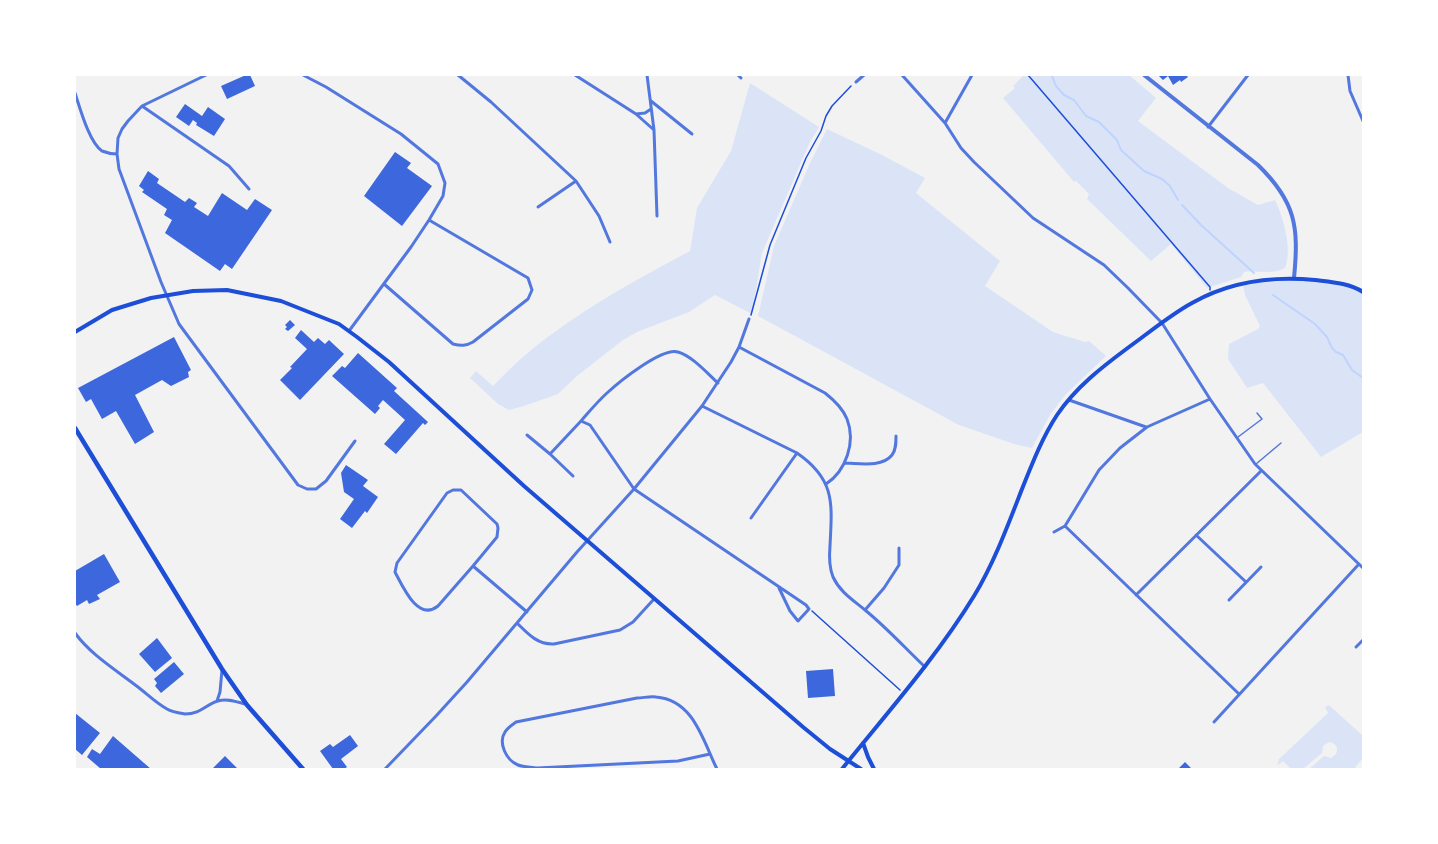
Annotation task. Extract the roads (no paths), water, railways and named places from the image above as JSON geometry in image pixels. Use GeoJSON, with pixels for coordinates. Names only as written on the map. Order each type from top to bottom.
{"type":"FeatureCollection","features":[{"type":"Feature","properties":{"kind":"main road"},"geometry":{"type":"LineString","coordinates":[[842,769],[925,667],[975,594],[1002,539],[1038,449],[1056,417],[1089,378],[1192,302],[1229,288],[1259,281],[1294,278],[1338,283],[1363,292]]}},
{"type":"Feature","properties":{"kind":"main road"},"geometry":{"type":"LineString","coordinates":[[75,332],[121,306],[193,291],[227,290],[281,301],[339,324],[389,362],[493,459],[825,745],[861,769]]}},
{"type":"Feature","properties":{"kind":"main road"},"geometry":{"type":"LineString","coordinates":[[75,428],[222,669],[247,705],[303,769]]}},
{"type":"Feature","properties":{"kind":"main road"},"geometry":{"type":"LineString","coordinates":[[863,742],[874,769]]}},
{"type":"Feature","properties":{"kind":"street"},"geometry":{"type":"LineString","coordinates":[[206,75],[142,106],[122,129],[118,138],[118,170],[167,295],[183,329],[298,485],[307,489],[316,489],[326,481],[355,441]]}},
{"type":"Feature","properties":{"kind":"street"},"geometry":{"type":"LineString","coordinates":[[303,75],[401,134],[438,164],[445,183],[443,196],[429,220],[349,331]]}},
{"type":"Feature","properties":{"kind":"street"},"geometry":{"type":"LineString","coordinates":[[458,75],[491,102],[576,181],[600,216],[610,242]]}},
{"type":"Feature","properties":{"kind":"street"},"geometry":{"type":"LineString","coordinates":[[575,75],[636,114],[654,130]]}},
{"type":"Feature","properties":{"kind":"street"},"geometry":{"type":"LineString","coordinates":[[648,75],[654,130],[657,216]]}},
{"type":"Feature","properties":{"kind":"street"},"geometry":{"type":"LineString","coordinates":[[856,82],[864,75]]}},
{"type":"Feature","properties":{"kind":"street"},"geometry":{"type":"LineString","coordinates":[[902,75],[945,123],[961,148],[974,162],[1033,218],[1104,265],[1162,323],[1210,399],[1261,471],[1363,568]]}},
{"type":"Feature","properties":{"kind":"street"},"geometry":{"type":"LineString","coordinates":[[945,123],[972,75]]}},
{"type":"Feature","properties":{"kind":"street"},"geometry":{"type":"LineString","coordinates":[[1144,75],[1258,165],[1283,192],[1293,215],[1296,233],[1297,254],[1294,278]]}},
{"type":"Feature","properties":{"kind":"street"},"geometry":{"type":"LineString","coordinates":[[1208,127],[1248,75]]}},
{"type":"Feature","properties":{"kind":"street"},"geometry":{"type":"LineString","coordinates":[[1348,75],[1350,91],[1363,121]]}},
{"type":"Feature","properties":{"kind":"street"},"geometry":{"type":"LineString","coordinates":[[75,93],[96,145],[103,151],[117,154]]}},
{"type":"Feature","properties":{"kind":"street"},"geometry":{"type":"LineString","coordinates":[[650,99],[692,134]]}},
{"type":"Feature","properties":{"kind":"street"},"geometry":{"type":"LineString","coordinates":[[142,106],[230,166],[249,189]]}},
{"type":"Feature","properties":{"kind":"street"},"geometry":{"type":"LineString","coordinates":[[636,114],[652,109]]}},
{"type":"Feature","properties":{"kind":"street"},"geometry":{"type":"LineString","coordinates":[[538,207],[576,181]]}},
{"type":"Feature","properties":{"kind":"street"},"geometry":{"type":"LineString","coordinates":[[384,284],[457,345],[473,342],[528,299],[532,290],[528,278],[429,220]]}},
{"type":"Feature","properties":{"kind":"street"},"geometry":{"type":"LineString","coordinates":[[385,769],[436,716],[527,612],[634,489],[702,406],[739,347],[750,319]]}},
{"type":"Feature","properties":{"kind":"street"},"geometry":{"type":"LineString","coordinates":[[739,347],[825,393],[847,418],[850,445],[844,463],[832,480],[826,484]]}},
{"type":"Feature","properties":{"kind":"street"},"geometry":{"type":"LineString","coordinates":[[549,454],[623,379],[648,362],[671,351],[680,352],[718,383]]}},
{"type":"Feature","properties":{"kind":"street"},"geometry":{"type":"LineString","coordinates":[[1054,532],[1065,526],[1099,470],[1120,448],[1147,427],[1210,399]]}},
{"type":"Feature","properties":{"kind":"street"},"geometry":{"type":"LineString","coordinates":[[1069,400],[1147,427]]}},
{"type":"Feature","properties":{"kind":"street"},"geometry":{"type":"LineString","coordinates":[[702,406],[797,453],[810,462],[826,484],[831,507],[829,562],[833,576],[841,590],[925,667]]}},
{"type":"Feature","properties":{"kind":"street"},"geometry":{"type":"LineString","coordinates":[[581,421],[590,425],[634,489],[779,588],[799,599],[809,609],[798,621],[790,611],[779,588]]}},
{"type":"Feature","properties":{"kind":"street"},"geometry":{"type":"LineString","coordinates":[[526,435],[573,476]]}},
{"type":"Feature","properties":{"kind":"street"},"geometry":{"type":"LineString","coordinates":[[844,463],[879,463],[886,460],[895,448],[896,436]]}},
{"type":"Feature","properties":{"kind":"street"},"geometry":{"type":"LineString","coordinates":[[751,518],[797,453]]}},
{"type":"Feature","properties":{"kind":"street"},"geometry":{"type":"LineString","coordinates":[[1136,595],[1261,471]]}},
{"type":"Feature","properties":{"kind":"street"},"geometry":{"type":"LineString","coordinates":[[453,490],[461,490],[495,520],[498,528],[497,537],[473,566],[434,610],[427,611],[415,604],[395,572],[398,563],[447,493],[453,490]]}},
{"type":"Feature","properties":{"kind":"street"},"geometry":{"type":"LineString","coordinates":[[1065,526],[1239,694]]}},
{"type":"Feature","properties":{"kind":"street"},"geometry":{"type":"LineString","coordinates":[[1196,535],[1246,582]]}},
{"type":"Feature","properties":{"kind":"street"},"geometry":{"type":"LineString","coordinates":[[865,610],[884,588],[899,564],[898,548]]}},
{"type":"Feature","properties":{"kind":"street"},"geometry":{"type":"LineString","coordinates":[[1214,722],[1359,564]]}},
{"type":"Feature","properties":{"kind":"street"},"geometry":{"type":"LineString","coordinates":[[473,566],[527,612]]}},
{"type":"Feature","properties":{"kind":"street"},"geometry":{"type":"LineString","coordinates":[[1229,600],[1262,567]]}},
{"type":"Feature","properties":{"kind":"street"},"geometry":{"type":"LineString","coordinates":[[517,623],[537,641],[554,644],[620,630],[633,622],[654,599]]}},
{"type":"Feature","properties":{"kind":"street"},"geometry":{"type":"LineString","coordinates":[[75,633],[85,645],[166,708],[177,713],[200,711],[217,701],[228,700],[247,705]]}},
{"type":"Feature","properties":{"kind":"street"},"geometry":{"type":"LineString","coordinates":[[1356,647],[1363,640]]}},
{"type":"Feature","properties":{"kind":"street"},"geometry":{"type":"LineString","coordinates":[[217,701],[222,669]]}},
{"type":"Feature","properties":{"kind":"street"},"geometry":{"type":"LineString","coordinates":[[710,754],[678,761],[537,768],[517,765],[507,757],[502,740],[506,730],[516,722],[637,698],[656,697],[668,699],[687,711],[695,722],[710,754],[717,769]]}},
{"type":"Feature","properties":{"kind":"lane"},"geometry":{"type":"LineString","coordinates":[[1237,438],[1262,419],[1257,413]]}},
{"type":"Feature","properties":{"kind":"lane"},"geometry":{"type":"LineString","coordinates":[[1256,464],[1281,442]]}},
{"type":"Feature","properties":{"kind":"waterway"},"geometry":{"type":"LineString","coordinates":[[1052,76],[1056,86],[1064,95],[1074,100],[1086,116],[1099,122],[1117,140],[1121,150],[1144,171],[1162,179],[1170,186],[1178,200]]}},
{"type":"Feature","properties":{"kind":"waterway"},"geometry":{"type":"LineString","coordinates":[[1182,205],[1254,273]]}},
{"type":"Feature","properties":{"kind":"waterway"},"geometry":{"type":"LineString","coordinates":[[1273,295],[1315,324],[1327,337],[1332,348],[1343,355],[1352,370],[1363,378]]}}]}
